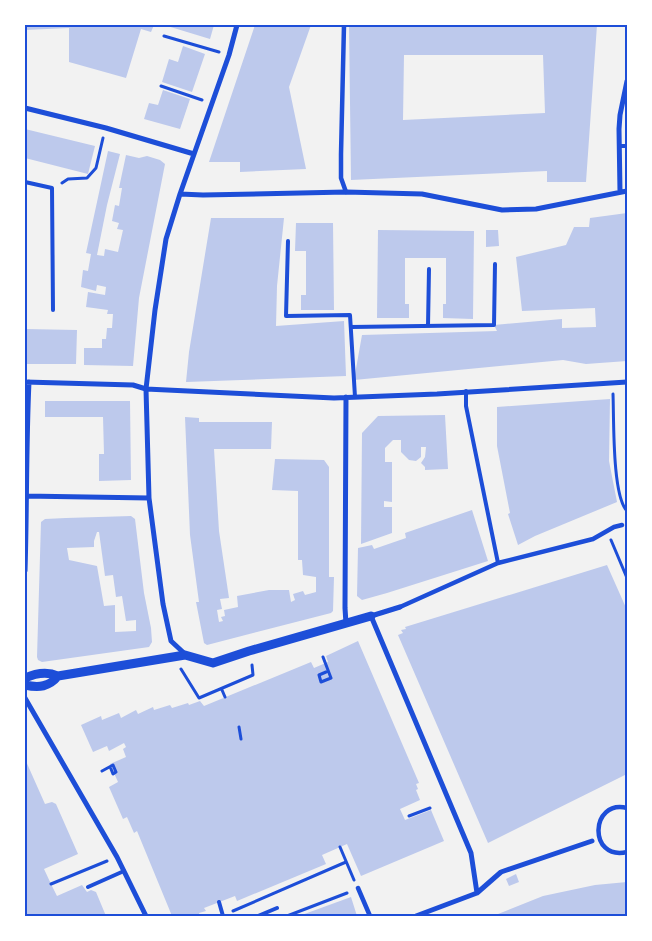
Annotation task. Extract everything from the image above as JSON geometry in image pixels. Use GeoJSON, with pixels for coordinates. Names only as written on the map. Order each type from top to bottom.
{"type":"FeatureCollection","features":[{"type":"Feature","properties":{"kind":"street"},"geometry":{"type":"LineString","coordinates":[[237,25],[229,55],[166,239],[154,310],[146,389],[149,498],[171,642],[185,655],[213,663],[400,608],[498,563],[593,539],[607,530],[622,525]]}},
{"type":"Feature","properties":{"kind":"street"},"geometry":{"type":"LineString","coordinates":[[344,25],[341,178],[346,192]]}},
{"type":"Feature","properties":{"kind":"street"},"geometry":{"type":"LineString","coordinates":[[620,192],[620,115],[627,81]]}},
{"type":"Feature","properties":{"kind":"street"},"geometry":{"type":"LineString","coordinates":[[25,108],[106,128],[194,154]]}},
{"type":"Feature","properties":{"kind":"street"},"geometry":{"type":"LineString","coordinates":[[180,194],[346,192],[422,194],[502,210],[536,209],[627,191]]}},
{"type":"Feature","properties":{"kind":"street"},"geometry":{"type":"LineString","coordinates":[[25,571],[27,382],[133,385],[146,389],[355,397],[437,394],[627,382]]}},
{"type":"Feature","properties":{"kind":"street"},"geometry":{"type":"LineString","coordinates":[[346,397],[346,624]]}},
{"type":"Feature","properties":{"kind":"street"},"geometry":{"type":"LineString","coordinates":[[26,496],[149,498]]}},
{"type":"Feature","properties":{"kind":"street"},"geometry":{"type":"LineString","coordinates":[[371,616],[471,853],[477,892]]}},
{"type":"Feature","properties":{"kind":"street"},"geometry":{"type":"LineString","coordinates":[[25,678],[36,673],[58,676],[185,655]]}},
{"type":"Feature","properties":{"kind":"street"},"geometry":{"type":"LineString","coordinates":[[25,685],[34,687],[52,683],[58,676]]}},
{"type":"Feature","properties":{"kind":"street"},"geometry":{"type":"LineString","coordinates":[[25,698],[124,871],[146,916]]}},
{"type":"Feature","properties":{"kind":"street"},"geometry":{"type":"LineString","coordinates":[[627,808],[608,810],[599,823],[598,831],[599,838],[608,850],[627,852]]}},
{"type":"Feature","properties":{"kind":"street"},"geometry":{"type":"LineString","coordinates":[[416,916],[477,892],[501,872],[599,838]]}},
{"type":"Feature","properties":{"kind":"street"},"geometry":{"type":"LineString","coordinates":[[358,888],[370,916]]}},
{"type":"Feature","properties":{"kind":"lane"},"geometry":{"type":"LineString","coordinates":[[619,146],[627,146]]}},
{"type":"Feature","properties":{"kind":"lane"},"geometry":{"type":"LineString","coordinates":[[25,182],[52,188],[53,310]]}},
{"type":"Feature","properties":{"kind":"lane"},"geometry":{"type":"LineString","coordinates":[[288,241],[286,316],[350,315],[355,397]]}},
{"type":"Feature","properties":{"kind":"lane"},"geometry":{"type":"LineString","coordinates":[[351,327],[494,325],[495,264]]}},
{"type":"Feature","properties":{"kind":"lane"},"geometry":{"type":"LineString","coordinates":[[428,326],[429,269]]}},
{"type":"Feature","properties":{"kind":"lane"},"geometry":{"type":"LineString","coordinates":[[466,391],[466,406],[498,563]]}},
{"type":"Feature","properties":{"kind":"lane"},"geometry":{"type":"LineString","coordinates":[[88,888],[124,871]]}},
{"type":"Feature","properties":{"kind":"lane"},"geometry":{"type":"LineString","coordinates":[[219,902],[223,916]]}},
{"type":"Feature","properties":{"kind":"lane"},"geometry":{"type":"LineString","coordinates":[[258,916],[277,908]]}},
{"type":"Feature","properties":{"kind":"path"},"geometry":{"type":"LineString","coordinates":[[164,36],[229,55]]}},
{"type":"Feature","properties":{"kind":"path"},"geometry":{"type":"LineString","coordinates":[[160,86],[212,103]]}},
{"type":"Feature","properties":{"kind":"path"},"geometry":{"type":"LineString","coordinates":[[52,188],[68,179],[87,178],[96,168],[106,128]]}},
{"type":"Feature","properties":{"kind":"path"},"geometry":{"type":"LineString","coordinates":[[613,383],[616,467],[622,503],[627,511]]}},
{"type":"Feature","properties":{"kind":"path"},"geometry":{"type":"LineString","coordinates":[[607,530],[627,578]]}},
{"type":"Feature","properties":{"kind":"path"},"geometry":{"type":"LineString","coordinates":[[323,657],[331,678],[321,682],[319,675],[326,672]]}},
{"type":"Feature","properties":{"kind":"path"},"geometry":{"type":"LineString","coordinates":[[175,658],[199,698],[246,679]]}},
{"type":"Feature","properties":{"kind":"path"},"geometry":{"type":"LineString","coordinates":[[222,690],[225,698]]}},
{"type":"Feature","properties":{"kind":"path"},"geometry":{"type":"LineString","coordinates":[[239,727],[241,739]]}},
{"type":"Feature","properties":{"kind":"path"},"geometry":{"type":"LineString","coordinates":[[102,771],[114,765],[116,772],[113,774],[110,769]]}},
{"type":"Feature","properties":{"kind":"path"},"geometry":{"type":"LineString","coordinates":[[409,816],[430,808]]}},
{"type":"Feature","properties":{"kind":"path"},"geometry":{"type":"LineString","coordinates":[[287,916],[358,888],[340,847]]}},
{"type":"Feature","properties":{"kind":"path"},"geometry":{"type":"LineString","coordinates":[[223,916],[346,862]]}},
{"type":"Feature","properties":{"kind":"path"},"geometry":{"type":"LineString","coordinates":[[51,884],[100,864]]}},
{"type":"Feature","properties":{"kind":"building"},"geometry":{"type":"Polygon","coordinates":[[[25,25],[154,25],[151,32],[141,29],[126,78],[69,62],[69,28],[25,30],[25,25]]]}},
{"type":"Feature","properties":{"kind":"building"},"geometry":{"type":"Polygon","coordinates":[[[164,25],[214,25],[210,39],[164,25]]]}},
{"type":"Feature","properties":{"kind":"building"},"geometry":{"type":"Polygon","coordinates":[[[255,25],[311,25],[289,87],[306,169],[240,172],[240,162],[209,162],[255,25]]]}},
{"type":"Feature","properties":{"kind":"building"},"geometry":{"type":"Polygon","coordinates":[[[349,25],[597,25],[586,182],[547,182],[547,171],[351,180],[349,25]],[[404,55],[403,120],[545,113],[543,55],[404,55]]]}},
{"type":"Feature","properties":{"kind":"building"},"geometry":{"type":"Polygon","coordinates":[[[183,46],[205,54],[192,92],[162,82],[169,59],[178,62],[183,46]]]}},
{"type":"Feature","properties":{"kind":"building"},"geometry":{"type":"Polygon","coordinates":[[[163,90],[190,99],[180,129],[144,119],[149,103],[158,105],[163,90]]]}},
{"type":"Feature","properties":{"kind":"building"},"geometry":{"type":"Polygon","coordinates":[[[25,129],[95,146],[88,174],[25,158],[25,129]]]}},
{"type":"Feature","properties":{"kind":"building"},"geometry":{"type":"Polygon","coordinates":[[[108,151],[120,154],[97,255],[104,256],[105,249],[118,252],[123,230],[117,229],[119,223],[112,221],[115,205],[119,206],[122,188],[119,188],[126,155],[139,158],[147,156],[160,160],[165,164],[139,298],[133,366],[84,365],[84,348],[102,348],[102,339],[106,339],[107,328],[112,328],[113,314],[107,314],[108,310],[86,307],[88,292],[105,295],[106,287],[97,285],[96,291],[81,287],[83,270],[88,271],[91,254],[86,253],[108,151]]]}},
{"type":"Feature","properties":{"kind":"building"},"geometry":{"type":"Polygon","coordinates":[[[627,213],[627,361],[586,364],[563,360],[354,380],[362,335],[497,331],[494,325],[562,319],[562,328],[596,327],[595,308],[522,311],[516,257],[566,245],[574,227],[589,227],[590,218],[627,213]]]}},
{"type":"Feature","properties":{"kind":"building"},"geometry":{"type":"Polygon","coordinates":[[[211,218],[284,218],[277,286],[276,326],[344,321],[346,376],[186,382],[189,352],[211,218]]]}},
{"type":"Feature","properties":{"kind":"building"},"geometry":{"type":"Polygon","coordinates":[[[296,223],[333,223],[334,310],[301,310],[301,295],[306,295],[306,251],[295,251],[296,223]]]}},
{"type":"Feature","properties":{"kind":"building"},"geometry":{"type":"Polygon","coordinates":[[[378,230],[474,231],[473,319],[443,318],[443,304],[446,304],[446,258],[405,258],[405,304],[409,304],[409,318],[377,318],[378,230]]]}},
{"type":"Feature","properties":{"kind":"building"},"geometry":{"type":"Polygon","coordinates":[[[486,230],[498,230],[499,246],[486,247],[486,230]]]}},
{"type":"Feature","properties":{"kind":"building"},"geometry":{"type":"Polygon","coordinates":[[[25,329],[77,330],[76,364],[25,364],[25,329]]]}},
{"type":"Feature","properties":{"kind":"building"},"geometry":{"type":"Polygon","coordinates":[[[610,399],[609,461],[617,502],[518,545],[508,514],[510,513],[497,446],[497,407],[610,399]]]}},
{"type":"Feature","properties":{"kind":"building"},"geometry":{"type":"Polygon","coordinates":[[[45,401],[130,401],[131,480],[99,481],[99,454],[104,454],[103,417],[45,417],[45,401]]]}},
{"type":"Feature","properties":{"kind":"building"},"geometry":{"type":"Polygon","coordinates":[[[445,415],[448,469],[425,470],[421,463],[425,457],[426,447],[421,447],[421,457],[416,461],[409,460],[401,452],[401,440],[393,440],[385,448],[385,462],[392,462],[392,502],[384,501],[384,507],[392,507],[392,533],[361,544],[362,433],[378,416],[445,415]]]}},
{"type":"Feature","properties":{"kind":"building"},"geometry":{"type":"Polygon","coordinates":[[[185,417],[199,418],[199,422],[272,422],[271,449],[214,449],[219,531],[229,598],[220,599],[222,609],[217,610],[219,622],[223,621],[221,617],[225,616],[224,610],[238,607],[237,596],[269,590],[289,590],[291,602],[295,600],[293,594],[303,591],[305,595],[316,592],[316,577],[303,575],[302,560],[298,560],[298,491],[272,490],[275,459],[324,460],[329,467],[329,577],[334,577],[333,611],[331,613],[207,645],[204,643],[196,602],[199,602],[190,535],[185,417]]]}},
{"type":"Feature","properties":{"kind":"building"},"geometry":{"type":"Polygon","coordinates":[[[472,510],[488,561],[362,600],[357,596],[358,548],[372,545],[374,549],[406,538],[405,533],[472,510]]]}},
{"type":"Feature","properties":{"kind":"building"},"geometry":{"type":"Polygon","coordinates":[[[131,516],[135,519],[144,593],[151,628],[152,642],[149,647],[42,662],[38,660],[41,522],[45,519],[131,516]],[[97,532],[94,541],[94,547],[67,548],[69,560],[97,566],[104,606],[115,605],[115,632],[136,631],[136,620],[126,621],[122,596],[116,597],[113,575],[105,576],[99,532],[97,532]]]}},
{"type":"Feature","properties":{"kind":"building"},"geometry":{"type":"Polygon","coordinates":[[[607,565],[627,610],[627,774],[488,843],[398,635],[403,633],[401,630],[406,629],[405,627],[607,565]]]}},
{"type":"Feature","properties":{"kind":"building"},"geometry":{"type":"Polygon","coordinates":[[[358,641],[419,783],[416,784],[418,789],[416,790],[420,800],[400,809],[405,820],[431,810],[444,841],[361,876],[347,844],[322,855],[326,864],[237,901],[235,896],[204,908],[206,911],[199,913],[200,916],[172,916],[137,831],[134,833],[127,817],[123,819],[109,787],[118,782],[110,764],[126,757],[123,749],[126,747],[124,743],[109,751],[107,746],[93,752],[81,725],[101,716],[102,720],[119,713],[121,718],[136,710],[138,714],[153,707],[154,710],[170,705],[172,708],[200,701],[204,706],[311,662],[314,668],[328,662],[326,656],[358,641]]]}},
{"type":"Feature","properties":{"kind":"building"},"geometry":{"type":"Polygon","coordinates":[[[25,759],[45,804],[52,802],[56,804],[78,854],[44,869],[57,896],[82,885],[87,892],[91,890],[96,892],[106,916],[25,916],[25,759]]]}},
{"type":"Feature","properties":{"kind":"building"},"geometry":{"type":"Polygon","coordinates":[[[516,874],[519,882],[509,886],[506,879],[516,874]]]}},
{"type":"Feature","properties":{"kind":"building"},"geometry":{"type":"Polygon","coordinates":[[[627,882],[627,916],[493,916],[543,896],[595,885],[627,882]]]}},
{"type":"Feature","properties":{"kind":"building"},"geometry":{"type":"Polygon","coordinates":[[[351,897],[357,916],[299,916],[351,897]]]}}]}
